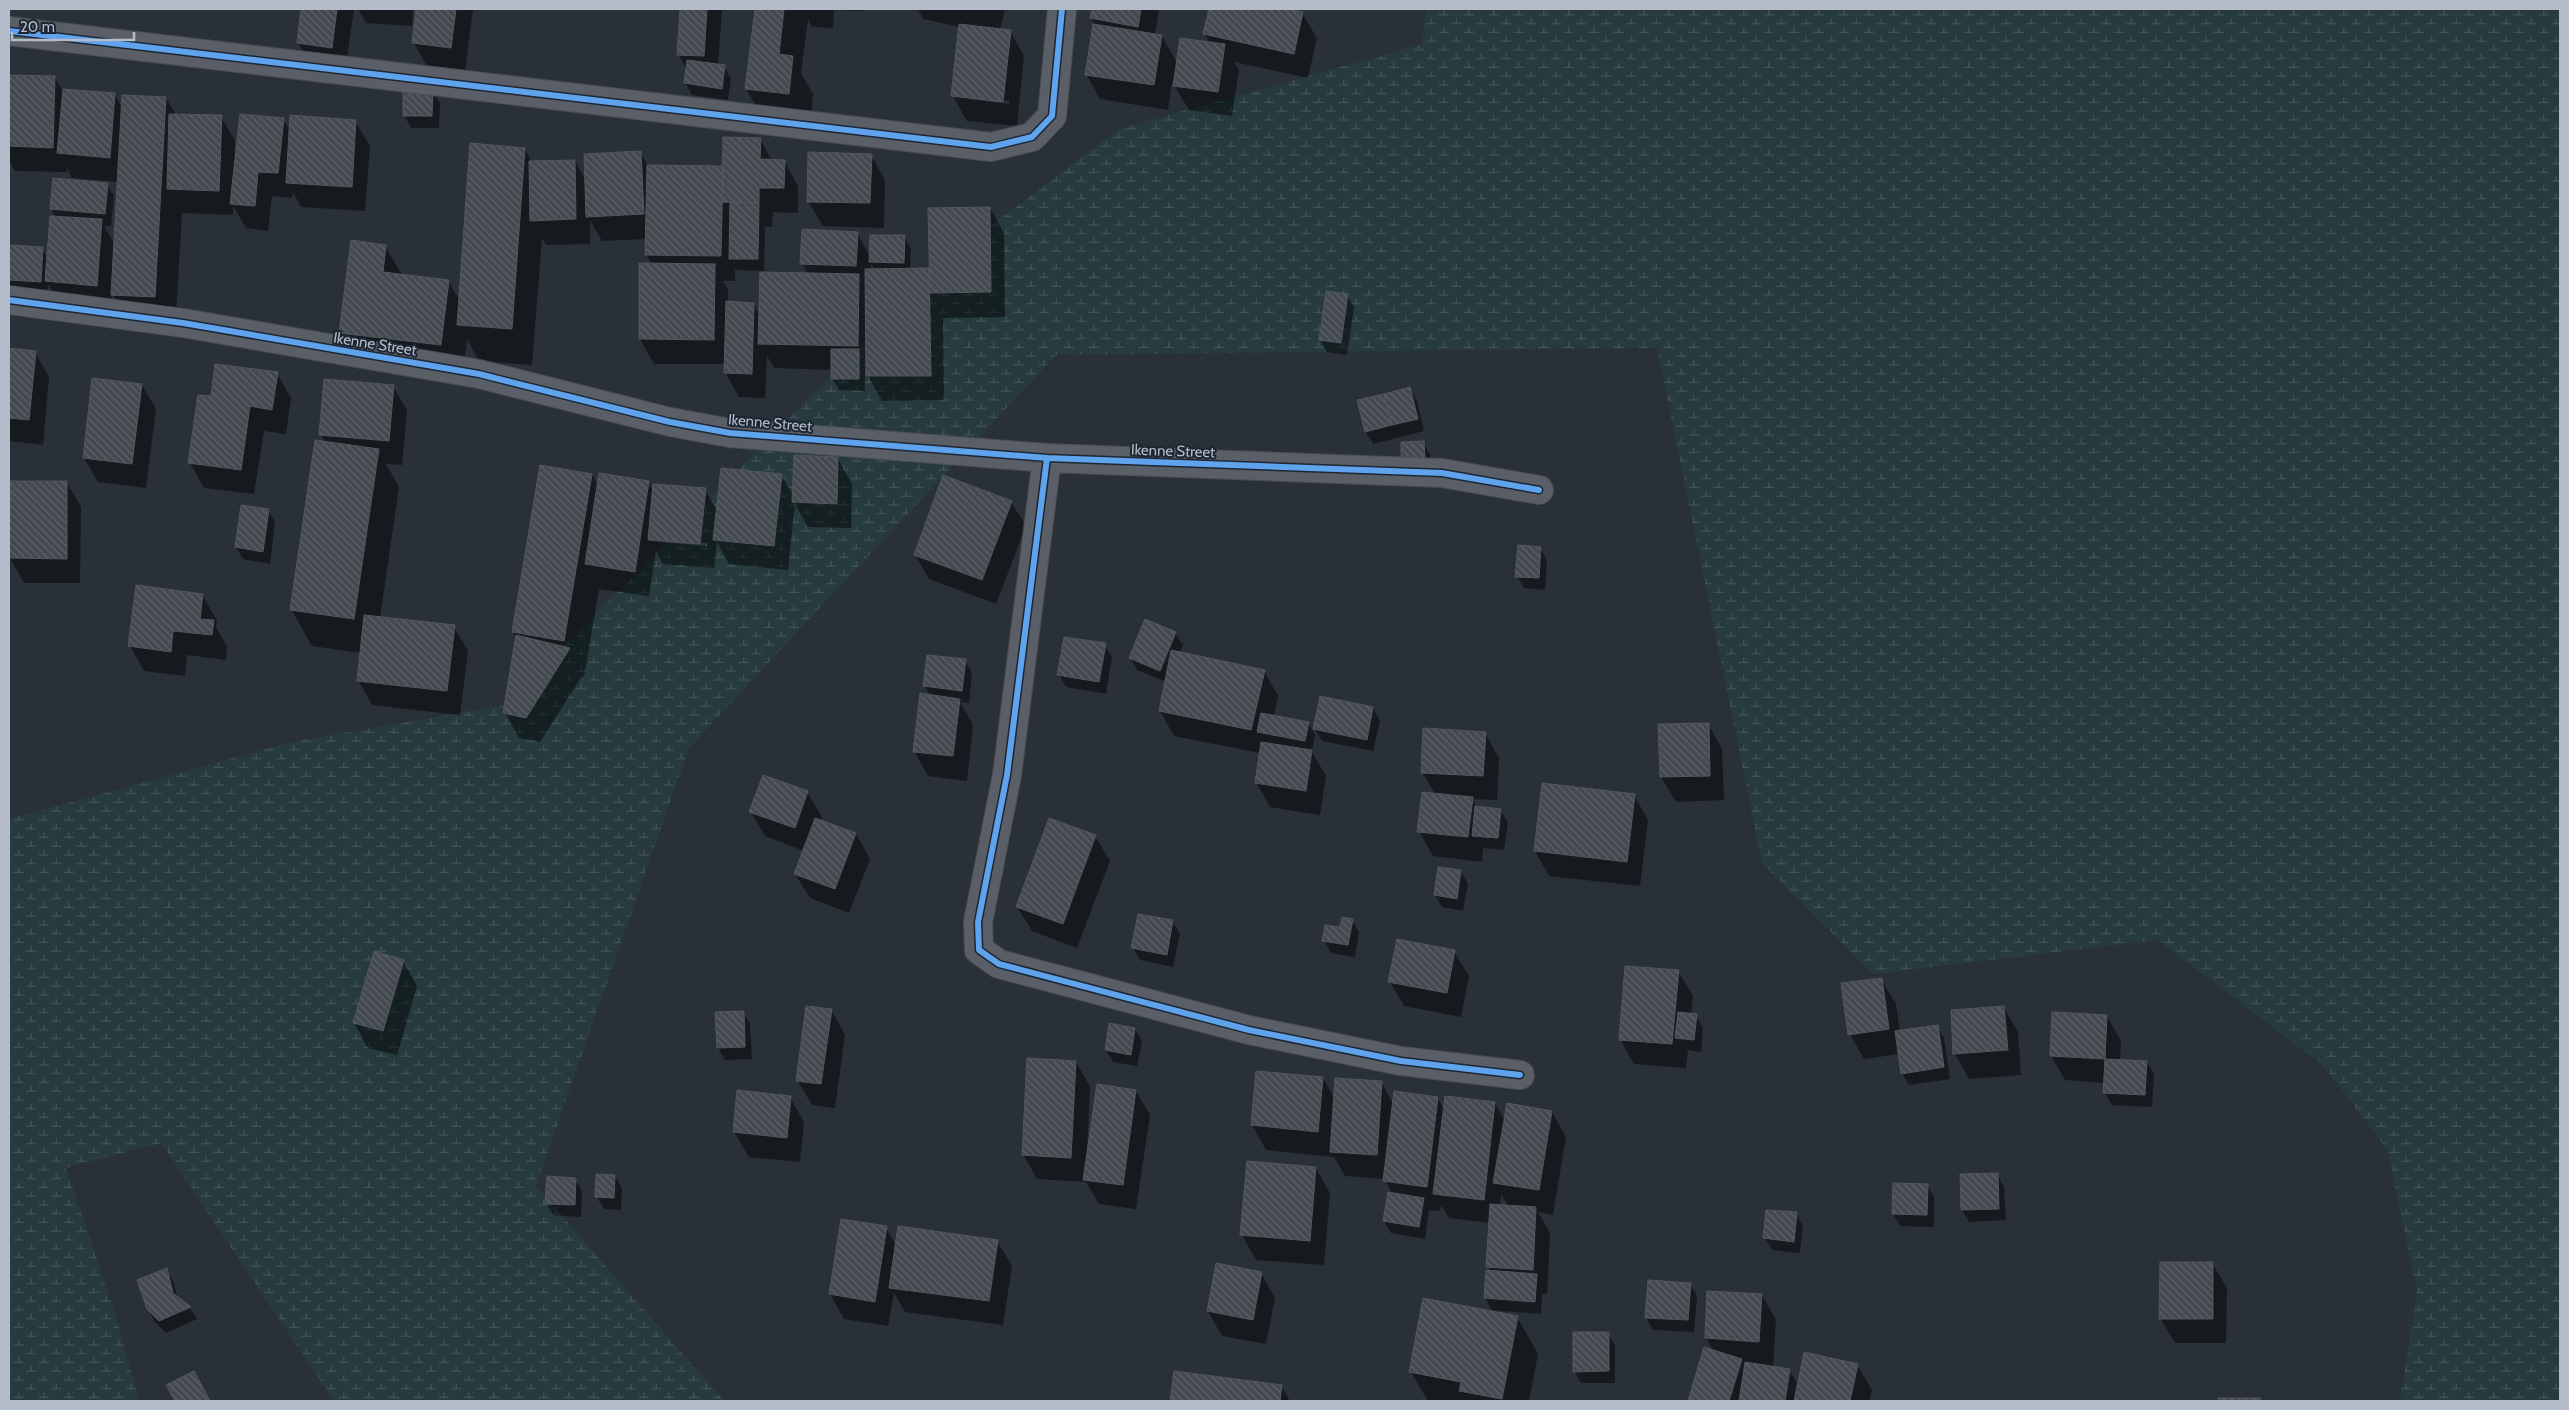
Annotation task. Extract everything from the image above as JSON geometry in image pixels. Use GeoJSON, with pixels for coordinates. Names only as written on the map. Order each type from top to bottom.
{"type":"FeatureCollection","features":[{"type":"Feature","properties":{"kind":"street"},"geometry":{"type":"LineString","coordinates":[[9,31],[991,147],[1032,137],[1052,116],[1062,9]]}},
{"type":"Feature","properties":{"kind":"street","name":"Ikenne Street"},"geometry":{"type":"LineString","coordinates":[[9,300],[183,323],[479,374],[670,422],[730,433],[1047,458],[1442,473],[1539,490]]}},
{"type":"Feature","properties":{"kind":"street"},"geometry":{"type":"LineString","coordinates":[[1047,458],[1008,775],[978,922],[979,950],[999,964],[1249,1030],[1401,1061],[1520,1074]]}},
{"type":"Feature","properties":{"kind":"green space"},"geometry":{"type":"Polygon","coordinates":[[[1426,9],[2560,9],[2560,1401],[2400,1401],[2417,1291],[2387,1149],[2323,1065],[2157,940],[1873,974],[1762,863],[1657,348],[1056,355],[689,748],[536,1186],[724,1401],[334,1401],[161,1143],[66,1168],[115,1313],[139,1401],[9,1401],[9,819],[296,741],[511,704],[570,640],[942,263],[1119,129],[1422,44],[1426,9]]]}},
{"type":"Feature","properties":{"kind":"building"},"geometry":{"type":"Polygon","coordinates":[[[301,9],[337,9],[332,48],[297,43],[301,9]]]}},
{"type":"Feature","properties":{"kind":"building"},"geometry":{"type":"Polygon","coordinates":[[[416,9],[456,9],[451,48],[412,43],[416,9]]]}},
{"type":"Feature","properties":{"kind":"building"},"geometry":{"type":"Polygon","coordinates":[[[680,9],[707,9],[704,56],[677,55],[680,9]]]}},
{"type":"Feature","properties":{"kind":"building"},"geometry":{"type":"Polygon","coordinates":[[[755,9],[784,9],[779,54],[793,56],[789,94],[745,89],[755,9]]]}},
{"type":"Feature","properties":{"kind":"building"},"geometry":{"type":"Polygon","coordinates":[[[1092,9],[1141,9],[1138,27],[1090,18],[1092,9]]]}},
{"type":"Feature","properties":{"kind":"building"},"geometry":{"type":"Polygon","coordinates":[[[1209,9],[1289,9],[1303,12],[1294,54],[1203,34],[1209,9]]]}},
{"type":"Feature","properties":{"kind":"building"},"geometry":{"type":"Polygon","coordinates":[[[959,24],[1011,30],[1003,102],[951,96],[959,24]]]}},
{"type":"Feature","properties":{"kind":"building"},"geometry":{"type":"Polygon","coordinates":[[[1093,24],[1162,35],[1154,85],[1085,75],[1093,24]]]}},
{"type":"Feature","properties":{"kind":"building"},"geometry":{"type":"Polygon","coordinates":[[[1180,38],[1225,44],[1218,92],[1173,86],[1180,38]]]}},
{"type":"Feature","properties":{"kind":"building"},"geometry":{"type":"Polygon","coordinates":[[[687,60],[725,65],[722,89],[684,83],[687,60]]]}},
{"type":"Feature","properties":{"kind":"building"},"geometry":{"type":"Polygon","coordinates":[[[9,75],[55,76],[53,148],[9,146],[9,75]]]}},
{"type":"Feature","properties":{"kind":"building"},"geometry":{"type":"Polygon","coordinates":[[[63,89],[115,93],[110,158],[57,153],[63,89]]]}},
{"type":"Feature","properties":{"kind":"building"},"geometry":{"type":"Polygon","coordinates":[[[403,89],[433,90],[432,116],[403,116],[403,89]]]}},
{"type":"Feature","properties":{"kind":"building"},"geometry":{"type":"Polygon","coordinates":[[[122,95],[166,97],[155,297],[111,295],[122,95]]]}},
{"type":"Feature","properties":{"kind":"building"},"geometry":{"type":"Polygon","coordinates":[[[169,114],[222,115],[219,191],[167,189],[169,114]]]}},
{"type":"Feature","properties":{"kind":"building"},"geometry":{"type":"Polygon","coordinates":[[[240,114],[284,118],[278,173],[258,172],[255,206],[230,204],[240,114]]]}},
{"type":"Feature","properties":{"kind":"building"},"geometry":{"type":"Polygon","coordinates":[[[290,115],[356,120],[352,187],[286,183],[290,115]]]}},
{"type":"Feature","properties":{"kind":"building"},"geometry":{"type":"Polygon","coordinates":[[[723,137],[761,138],[760,159],[785,160],[784,188],[759,188],[759,203],[722,202],[723,137]]]}},
{"type":"Feature","properties":{"kind":"building"},"geometry":{"type":"Polygon","coordinates":[[[470,143],[525,148],[512,329],[457,325],[470,143]]]}},
{"type":"Feature","properties":{"kind":"building"},"geometry":{"type":"Polygon","coordinates":[[[641,151],[644,214],[586,217],[584,154],[641,151]]]}},
{"type":"Feature","properties":{"kind":"building"},"geometry":{"type":"Polygon","coordinates":[[[808,152],[872,154],[870,203],[807,202],[808,152]]]}},
{"type":"Feature","properties":{"kind":"building"},"geometry":{"type":"Polygon","coordinates":[[[575,160],[576,219],[530,221],[529,161],[575,160]]]}},
{"type":"Feature","properties":{"kind":"building"},"geometry":{"type":"Polygon","coordinates":[[[647,165],[723,166],[721,256],[645,255],[647,165]]]}},
{"type":"Feature","properties":{"kind":"building"},"geometry":{"type":"Polygon","coordinates":[[[53,178],[108,183],[105,214],[50,209],[53,178]]]}},
{"type":"Feature","properties":{"kind":"building"},"geometry":{"type":"Polygon","coordinates":[[[730,202],[759,203],[758,259],[729,259],[730,202]]]}},
{"type":"Feature","properties":{"kind":"building"},"geometry":{"type":"Polygon","coordinates":[[[990,207],[991,292],[930,293],[928,208],[990,207]]]}},
{"type":"Feature","properties":{"kind":"building"},"geometry":{"type":"Polygon","coordinates":[[[50,216],[102,219],[97,286],[45,281],[50,216]]]}},
{"type":"Feature","properties":{"kind":"building"},"geometry":{"type":"Polygon","coordinates":[[[802,229],[858,232],[856,266],[800,264],[802,229]]]}},
{"type":"Feature","properties":{"kind":"building"},"geometry":{"type":"Polygon","coordinates":[[[870,235],[905,235],[904,263],[869,262],[870,235]]]}},
{"type":"Feature","properties":{"kind":"building"},"geometry":{"type":"Polygon","coordinates":[[[351,240],[386,245],[383,272],[449,280],[441,345],[339,333],[351,240]]]}},
{"type":"Feature","properties":{"kind":"building"},"geometry":{"type":"Polygon","coordinates":[[[9,245],[43,247],[41,282],[9,280],[9,245]]]}},
{"type":"Feature","properties":{"kind":"building"},"geometry":{"type":"Polygon","coordinates":[[[639,263],[715,264],[714,340],[639,339],[639,263]]]}},
{"type":"Feature","properties":{"kind":"building"},"geometry":{"type":"Polygon","coordinates":[[[929,268],[931,376],[866,376],[865,269],[929,268]]]}},
{"type":"Feature","properties":{"kind":"building"},"geometry":{"type":"Polygon","coordinates":[[[760,272],[859,274],[858,346],[758,344],[760,272]]]}},
{"type":"Feature","properties":{"kind":"building"},"geometry":{"type":"Polygon","coordinates":[[[1326,291],[1348,294],[1341,343],[1319,340],[1326,291]]]}},
{"type":"Feature","properties":{"kind":"building"},"geometry":{"type":"Polygon","coordinates":[[[726,301],[754,303],[752,374],[724,373],[726,301]]]}},
{"type":"Feature","properties":{"kind":"building"},"geometry":{"type":"Polygon","coordinates":[[[9,348],[36,351],[29,420],[9,418],[9,348]]]}},
{"type":"Feature","properties":{"kind":"building"},"geometry":{"type":"Polygon","coordinates":[[[831,349],[859,349],[859,379],[831,379],[831,349]]]}},
{"type":"Feature","properties":{"kind":"building"},"geometry":{"type":"Polygon","coordinates":[[[215,364],[278,372],[272,410],[250,406],[241,470],[188,463],[198,395],[211,396],[215,364]]]}},
{"type":"Feature","properties":{"kind":"building"},"geometry":{"type":"Polygon","coordinates":[[[92,378],[142,384],[132,464],[83,458],[92,378]]]}},
{"type":"Feature","properties":{"kind":"building"},"geometry":{"type":"Polygon","coordinates":[[[324,379],[394,385],[389,441],[319,435],[324,379]]]}},
{"type":"Feature","properties":{"kind":"building"},"geometry":{"type":"Polygon","coordinates":[[[1410,387],[1418,419],[1392,425],[1384,394],[1410,387]]]}},
{"type":"Feature","properties":{"kind":"building"},"geometry":{"type":"Polygon","coordinates":[[[1384,394],[1392,425],[1365,432],[1357,400],[1384,394]]]}},
{"type":"Feature","properties":{"kind":"building"},"geometry":{"type":"Polygon","coordinates":[[[315,440],[379,449],[354,619],[290,610],[315,440]]]}},
{"type":"Feature","properties":{"kind":"building"},"geometry":{"type":"Polygon","coordinates":[[[1424,441],[1425,458],[1401,458],[1401,442],[1424,441]]]}},
{"type":"Feature","properties":{"kind":"building"},"geometry":{"type":"Polygon","coordinates":[[[794,455],[838,457],[837,504],[792,502],[794,455]]]}},
{"type":"Feature","properties":{"kind":"building"},"geometry":{"type":"Polygon","coordinates":[[[540,465],[592,474],[564,641],[512,632],[540,465]]]}},
{"type":"Feature","properties":{"kind":"building"},"geometry":{"type":"Polygon","coordinates":[[[721,468],[782,474],[774,546],[713,540],[721,468]]]}},
{"type":"Feature","properties":{"kind":"building"},"geometry":{"type":"Polygon","coordinates":[[[599,473],[649,481],[635,572],[585,564],[599,473]]]}},
{"type":"Feature","properties":{"kind":"building"},"geometry":{"type":"Polygon","coordinates":[[[943,475],[1012,501],[982,580],[914,555],[943,475]]]}},
{"type":"Feature","properties":{"kind":"building"},"geometry":{"type":"Polygon","coordinates":[[[10,481],[67,481],[67,559],[9,558],[10,481]]]}},
{"type":"Feature","properties":{"kind":"building"},"geometry":{"type":"Polygon","coordinates":[[[653,484],[706,488],[700,544],[648,540],[653,484]]]}},
{"type":"Feature","properties":{"kind":"building"},"geometry":{"type":"Polygon","coordinates":[[[241,505],[269,509],[263,552],[235,547],[241,505]]]}},
{"type":"Feature","properties":{"kind":"building"},"geometry":{"type":"Polygon","coordinates":[[[1518,545],[1541,547],[1539,578],[1515,577],[1518,545]]]}},
{"type":"Feature","properties":{"kind":"building"},"geometry":{"type":"Polygon","coordinates":[[[136,585],[203,594],[200,619],[214,620],[212,635],[173,631],[171,652],[128,646],[136,585]]]}},
{"type":"Feature","properties":{"kind":"building"},"geometry":{"type":"Polygon","coordinates":[[[364,615],[455,625],[447,691],[357,681],[364,615]]]}},
{"type":"Feature","properties":{"kind":"building"},"geometry":{"type":"Polygon","coordinates":[[[1145,619],[1176,632],[1160,671],[1129,658],[1145,619]]]}},
{"type":"Feature","properties":{"kind":"building"},"geometry":{"type":"Polygon","coordinates":[[[516,635],[570,648],[526,718],[503,713],[516,635]]]}},
{"type":"Feature","properties":{"kind":"building"},"geometry":{"type":"Polygon","coordinates":[[[1064,637],[1106,643],[1099,682],[1057,675],[1064,637]]]}},
{"type":"Feature","properties":{"kind":"building"},"geometry":{"type":"Polygon","coordinates":[[[1171,650],[1265,670],[1251,730],[1159,711],[1171,650]]]}},
{"type":"Feature","properties":{"kind":"building"},"geometry":{"type":"Polygon","coordinates":[[[927,655],[966,659],[962,691],[923,686],[927,655]]]}},
{"type":"Feature","properties":{"kind":"building"},"geometry":{"type":"Polygon","coordinates":[[[920,693],[960,699],[953,756],[913,752],[920,693]]]}},
{"type":"Feature","properties":{"kind":"building"},"geometry":{"type":"Polygon","coordinates":[[[1320,696],[1373,707],[1367,740],[1313,729],[1320,696]]]}},
{"type":"Feature","properties":{"kind":"building"},"geometry":{"type":"Polygon","coordinates":[[[1261,713],[1309,722],[1305,741],[1257,732],[1261,713]]]}},
{"type":"Feature","properties":{"kind":"building"},"geometry":{"type":"Polygon","coordinates":[[[1709,723],[1710,776],[1660,777],[1658,724],[1709,723]]]}},
{"type":"Feature","properties":{"kind":"building"},"geometry":{"type":"Polygon","coordinates":[[[1423,728],[1486,732],[1483,776],[1421,773],[1423,728]]]}},
{"type":"Feature","properties":{"kind":"building"},"geometry":{"type":"Polygon","coordinates":[[[1261,742],[1312,750],[1306,791],[1255,783],[1261,742]]]}},
{"type":"Feature","properties":{"kind":"building"},"geometry":{"type":"Polygon","coordinates":[[[763,775],[808,791],[795,828],[749,812],[763,775]]]}},
{"type":"Feature","properties":{"kind":"building"},"geometry":{"type":"Polygon","coordinates":[[[1542,783],[1635,794],[1627,862],[1534,851],[1542,783]]]}},
{"type":"Feature","properties":{"kind":"building"},"geometry":{"type":"Polygon","coordinates":[[[1422,792],[1473,797],[1468,837],[1417,832],[1422,792]]]}},
{"type":"Feature","properties":{"kind":"building"},"geometry":{"type":"Polygon","coordinates":[[[1475,806],[1501,809],[1498,838],[1472,836],[1475,806]]]}},
{"type":"Feature","properties":{"kind":"building"},"geometry":{"type":"Polygon","coordinates":[[[815,818],[856,833],[835,889],[794,874],[815,818]]]}},
{"type":"Feature","properties":{"kind":"building"},"geometry":{"type":"Polygon","coordinates":[[[1049,818],[1096,835],[1063,924],[1016,907],[1049,818]]]}},
{"type":"Feature","properties":{"kind":"building"},"geometry":{"type":"Polygon","coordinates":[[[1438,867],[1461,870],[1457,899],[1434,895],[1438,867]]]}},
{"type":"Feature","properties":{"kind":"building"},"geometry":{"type":"Polygon","coordinates":[[[1138,914],[1173,920],[1167,955],[1131,948],[1138,914]]]}},
{"type":"Feature","properties":{"kind":"building"},"geometry":{"type":"Polygon","coordinates":[[[1342,917],[1353,919],[1348,945],[1322,941],[1325,925],[1340,927],[1342,917]]]}},
{"type":"Feature","properties":{"kind":"building"},"geometry":{"type":"Polygon","coordinates":[[[1397,939],[1455,950],[1447,993],[1388,982],[1397,939]]]}},
{"type":"Feature","properties":{"kind":"building"},"geometry":{"type":"Polygon","coordinates":[[[374,951],[404,960],[383,1031],[353,1023],[374,951]]]}},
{"type":"Feature","properties":{"kind":"building"},"geometry":{"type":"Polygon","coordinates":[[[1625,966],[1679,970],[1672,1044],[1619,1040],[1625,966]]]}},
{"type":"Feature","properties":{"kind":"building"},"geometry":{"type":"Polygon","coordinates":[[[1882,978],[1889,1029],[1848,1035],[1841,983],[1882,978]]]}},
{"type":"Feature","properties":{"kind":"building"},"geometry":{"type":"Polygon","coordinates":[[[806,1006],[832,1009],[821,1084],[796,1081],[806,1006]]]}},
{"type":"Feature","properties":{"kind":"building"},"geometry":{"type":"Polygon","coordinates":[[[2004,1006],[2008,1050],[1953,1054],[1951,1010],[2004,1006]]]}},
{"type":"Feature","properties":{"kind":"building"},"geometry":{"type":"Polygon","coordinates":[[[744,1011],[745,1047],[717,1048],[715,1012],[744,1011]]]}},
{"type":"Feature","properties":{"kind":"building"},"geometry":{"type":"Polygon","coordinates":[[[1678,1012],[1697,1014],[1694,1040],[1675,1038],[1678,1012]]]}},
{"type":"Feature","properties":{"kind":"building"},"geometry":{"type":"Polygon","coordinates":[[[2052,1012],[2107,1015],[2105,1059],[2050,1056],[2052,1012]]]}},
{"type":"Feature","properties":{"kind":"building"},"geometry":{"type":"Polygon","coordinates":[[[1109,1023],[1135,1028],[1131,1055],[1105,1050],[1109,1023]]]}},
{"type":"Feature","properties":{"kind":"building"},"geometry":{"type":"Polygon","coordinates":[[[1938,1025],[1944,1067],[1901,1074],[1895,1031],[1938,1025]]]}},
{"type":"Feature","properties":{"kind":"building"},"geometry":{"type":"Polygon","coordinates":[[[1027,1058],[1076,1061],[1071,1158],[1022,1155],[1027,1058]]]}},
{"type":"Feature","properties":{"kind":"building"},"geometry":{"type":"Polygon","coordinates":[[[2105,1059],[2147,1061],[2145,1095],[2103,1093],[2105,1059]]]}},
{"type":"Feature","properties":{"kind":"building"},"geometry":{"type":"Polygon","coordinates":[[[1256,1071],[1323,1077],[1318,1132],[1251,1125],[1256,1071]]]}},
{"type":"Feature","properties":{"kind":"building"},"geometry":{"type":"Polygon","coordinates":[[[1335,1078],[1382,1081],[1377,1155],[1330,1152],[1335,1078]]]}},
{"type":"Feature","properties":{"kind":"building"},"geometry":{"type":"Polygon","coordinates":[[[1097,1084],[1136,1090],[1123,1185],[1083,1180],[1097,1084]]]}},
{"type":"Feature","properties":{"kind":"building"},"geometry":{"type":"Polygon","coordinates":[[[737,1090],[791,1096],[787,1138],[733,1132],[737,1090]]]}},
{"type":"Feature","properties":{"kind":"building"},"geometry":{"type":"Polygon","coordinates":[[[1394,1091],[1438,1097],[1427,1187],[1383,1181],[1394,1091]]]}},
{"type":"Feature","properties":{"kind":"building"},"geometry":{"type":"Polygon","coordinates":[[[1445,1096],[1495,1102],[1484,1200],[1433,1194],[1445,1096]]]}},
{"type":"Feature","properties":{"kind":"building"},"geometry":{"type":"Polygon","coordinates":[[[1507,1103],[1552,1111],[1539,1190],[1493,1183],[1507,1103]]]}},
{"type":"Feature","properties":{"kind":"building"},"geometry":{"type":"Polygon","coordinates":[[[1247,1161],[1316,1167],[1310,1241],[1240,1235],[1247,1161]]]}},
{"type":"Feature","properties":{"kind":"building"},"geometry":{"type":"Polygon","coordinates":[[[1998,1173],[1999,1209],[1961,1210],[1960,1174],[1998,1173]]]}},
{"type":"Feature","properties":{"kind":"building"},"geometry":{"type":"Polygon","coordinates":[[[596,1174],[615,1175],[614,1198],[595,1197],[596,1174]]]}},
{"type":"Feature","properties":{"kind":"building"},"geometry":{"type":"Polygon","coordinates":[[[547,1176],[576,1178],[575,1205],[545,1204],[547,1176]]]}},
{"type":"Feature","properties":{"kind":"building"},"geometry":{"type":"Polygon","coordinates":[[[1893,1183],[1928,1184],[1927,1215],[1892,1214],[1893,1183]]]}},
{"type":"Feature","properties":{"kind":"building"},"geometry":{"type":"Polygon","coordinates":[[[1388,1192],[1424,1198],[1419,1227],[1383,1221],[1388,1192]]]}},
{"type":"Feature","properties":{"kind":"building"},"geometry":{"type":"Polygon","coordinates":[[[1490,1204],[1536,1207],[1533,1270],[1486,1267],[1490,1204]]]}},
{"type":"Feature","properties":{"kind":"building"},"geometry":{"type":"Polygon","coordinates":[[[1766,1210],[1797,1212],[1794,1242],[1763,1238],[1766,1210]]]}},
{"type":"Feature","properties":{"kind":"building"},"geometry":{"type":"Polygon","coordinates":[[[841,1219],[887,1226],[875,1302],[829,1294],[841,1219]]]}},
{"type":"Feature","properties":{"kind":"building"},"geometry":{"type":"Polygon","coordinates":[[[898,1226],[998,1240],[989,1301],[889,1288],[898,1226]]]}},
{"type":"Feature","properties":{"kind":"building"},"geometry":{"type":"Polygon","coordinates":[[[2160,1262],[2213,1262],[2213,1319],[2159,1319],[2160,1262]]]}},
{"type":"Feature","properties":{"kind":"building"},"geometry":{"type":"Polygon","coordinates":[[[1216,1263],[1262,1272],[1253,1320],[1207,1311],[1216,1263]]]}},
{"type":"Feature","properties":{"kind":"building"},"geometry":{"type":"Polygon","coordinates":[[[167,1268],[173,1293],[191,1307],[159,1321],[147,1309],[137,1280],[167,1268]]]}},
{"type":"Feature","properties":{"kind":"building"},"geometry":{"type":"Polygon","coordinates":[[[1486,1270],[1537,1274],[1535,1302],[1484,1298],[1486,1270]]]}},
{"type":"Feature","properties":{"kind":"building"},"geometry":{"type":"Polygon","coordinates":[[[1648,1280],[1691,1283],[1688,1320],[1645,1318],[1648,1280]]]}},
{"type":"Feature","properties":{"kind":"building"},"geometry":{"type":"Polygon","coordinates":[[[1707,1291],[1762,1294],[1759,1342],[1705,1338],[1707,1291]]]}},
{"type":"Feature","properties":{"kind":"building"},"geometry":{"type":"Polygon","coordinates":[[[1423,1298],[1518,1316],[1502,1399],[1459,1391],[1461,1382],[1409,1372],[1423,1298]]]}},
{"type":"Feature","properties":{"kind":"building"},"geometry":{"type":"Polygon","coordinates":[[[1573,1332],[1609,1332],[1609,1371],[1573,1372],[1573,1332]]]}},
{"type":"Feature","properties":{"kind":"building"},"geometry":{"type":"Polygon","coordinates":[[[1704,1347],[1742,1359],[1729,1401],[1688,1401],[1704,1347]]]}},
{"type":"Feature","properties":{"kind":"building"},"geometry":{"type":"Polygon","coordinates":[[[1804,1352],[1858,1364],[1850,1401],[1794,1401],[1804,1352]]]}},
{"type":"Feature","properties":{"kind":"building"},"geometry":{"type":"Polygon","coordinates":[[[1745,1362],[1790,1369],[1785,1401],[1739,1401],[1745,1362]]]}},
{"type":"Feature","properties":{"kind":"building"},"geometry":{"type":"Polygon","coordinates":[[[194,1371],[210,1401],[175,1401],[166,1385],[194,1371]]]}},
{"type":"Feature","properties":{"kind":"building"},"geometry":{"type":"Polygon","coordinates":[[[1174,1371],[1282,1385],[1280,1401],[1170,1401],[1174,1371]]]}},
{"type":"Feature","properties":{"kind":"building"},"geometry":{"type":"Polygon","coordinates":[[[2218,1398],[2260,1398],[2260,1401],[2218,1401],[2218,1398]]]}},
{"type":"Feature","properties":{"kind":"cycle path"},"geometry":{"type":"LineString","coordinates":[[9,31],[991,147],[1032,137],[1052,116],[1062,9]]}},
{"type":"Feature","properties":{"kind":"cycle path"},"geometry":{"type":"LineString","coordinates":[[9,300],[183,323],[479,374],[670,422],[730,433],[1047,458],[1442,473],[1539,490]]}},
{"type":"Feature","properties":{"kind":"cycle path"},"geometry":{"type":"LineString","coordinates":[[1047,458],[1007,775],[978,922],[979,950],[999,964],[1249,1030],[1401,1061],[1520,1075]]}}]}
